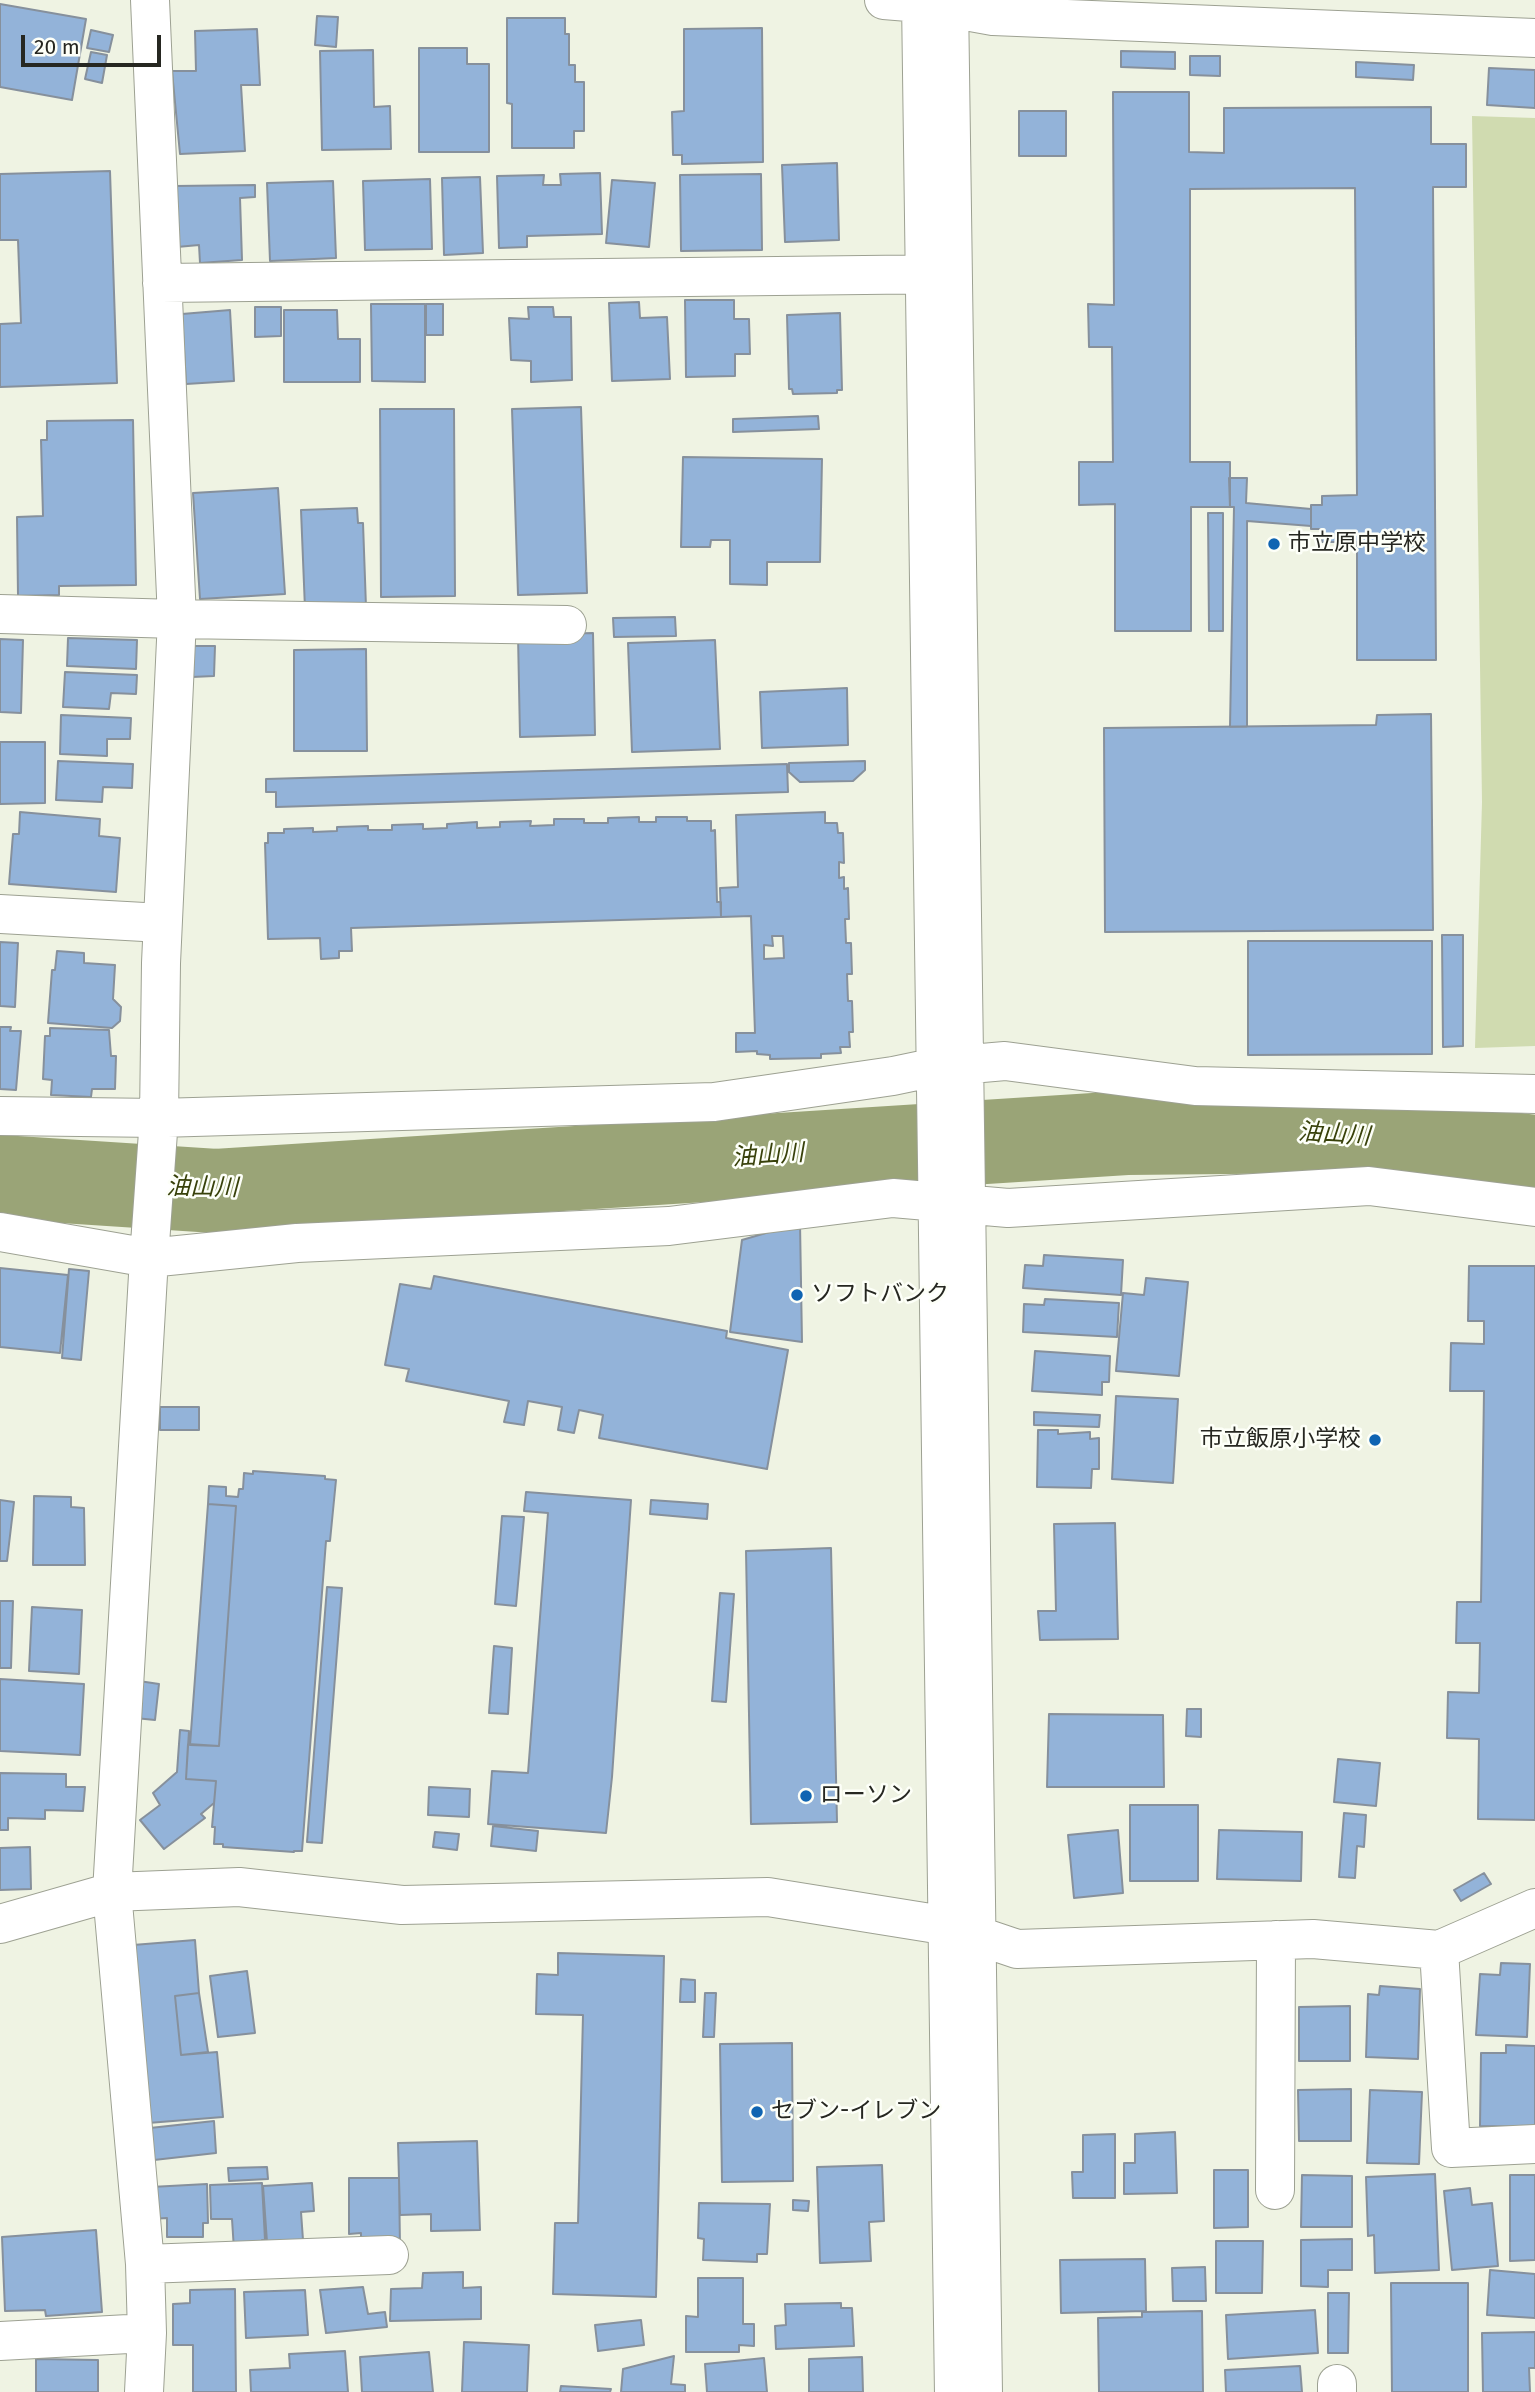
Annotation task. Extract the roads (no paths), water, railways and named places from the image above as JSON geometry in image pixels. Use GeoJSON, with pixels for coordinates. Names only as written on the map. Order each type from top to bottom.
{"type":"FeatureCollection","features":[{"type":"Feature","properties":{"kind":"street"},"geometry":{"type":"LineString","coordinates":[[144,2392],[147,2333],[145,2264],[112,1892],[159,1118],[162,923],[177,619],[150,0]]}},
{"type":"Feature","properties":{"kind":"street"},"geometry":{"type":"LineString","coordinates":[[884,0],[935,3],[993,16],[1333,15],[1535,38]]}},
{"type":"Feature","properties":{"kind":"street"},"geometry":{"type":"LineString","coordinates":[[935,3],[963,1931],[983,2392]]}},
{"type":"Feature","properties":{"kind":"street"},"geometry":{"type":"LineString","coordinates":[[162,283],[940,274]]}},
{"type":"Feature","properties":{"kind":"street"},"geometry":{"type":"LineString","coordinates":[[0,614],[567,625]]}},
{"type":"Feature","properties":{"kind":"street"},"geometry":{"type":"LineString","coordinates":[[0,914],[162,923]]}},
{"type":"Feature","properties":{"kind":"street"},"geometry":{"type":"LineString","coordinates":[[0,1116],[159,1118],[714,1102],[893,1076],[951,1078],[1005,1061],[1195,1086],[1535,1094]]}},
{"type":"Feature","properties":{"kind":"street"},"geometry":{"type":"LineString","coordinates":[[0,1232],[149,1258],[297,1243],[668,1226],[952,1191],[1008,1208],[1369,1186],[1535,1207]]}},
{"type":"Feature","properties":{"kind":"street"},"geometry":{"type":"LineString","coordinates":[[0,1924],[112,1892],[239,1887],[401,1905],[768,1897],[963,1931],[1017,1949],[1313,1938],[1439,1950],[1535,1908]]}},
{"type":"Feature","properties":{"kind":"street"},"geometry":{"type":"LineString","coordinates":[[954,2392],[963,1931]]}},
{"type":"Feature","properties":{"kind":"street"},"geometry":{"type":"LineString","coordinates":[[1275,2190],[1276,1940]]}},
{"type":"Feature","properties":{"kind":"street"},"geometry":{"type":"LineString","coordinates":[[1439,1950],[1451,2148],[1535,2144]]}},
{"type":"Feature","properties":{"kind":"street"},"geometry":{"type":"LineString","coordinates":[[145,2264],[389,2255]]}},
{"type":"Feature","properties":{"kind":"street"},"geometry":{"type":"LineString","coordinates":[[0,2341],[147,2333]]}},
{"type":"Feature","properties":{"kind":"waterway","name":"油山川"},"geometry":{"type":"LineString","coordinates":[[0,1177],[216,1191],[1126,1133],[1329,1131],[1535,1157]]}},
{"type":"Feature","properties":{"kind":"place","name":"市立原中学校"},"geometry":{"type":"Point","coordinates":[1274,544]}},
{"type":"Feature","properties":{"kind":"place","name":"ソフトバンク"},"geometry":{"type":"Point","coordinates":[797,1295]}},
{"type":"Feature","properties":{"kind":"place","name":"市立飯原小学校"},"geometry":{"type":"Point","coordinates":[1375,1440]}},
{"type":"Feature","properties":{"kind":"place","name":"ローソン"},"geometry":{"type":"Point","coordinates":[806,1796]}},
{"type":"Feature","properties":{"kind":"place","name":"セブン-イレブン"},"geometry":{"type":"Point","coordinates":[757,2112]}}]}
